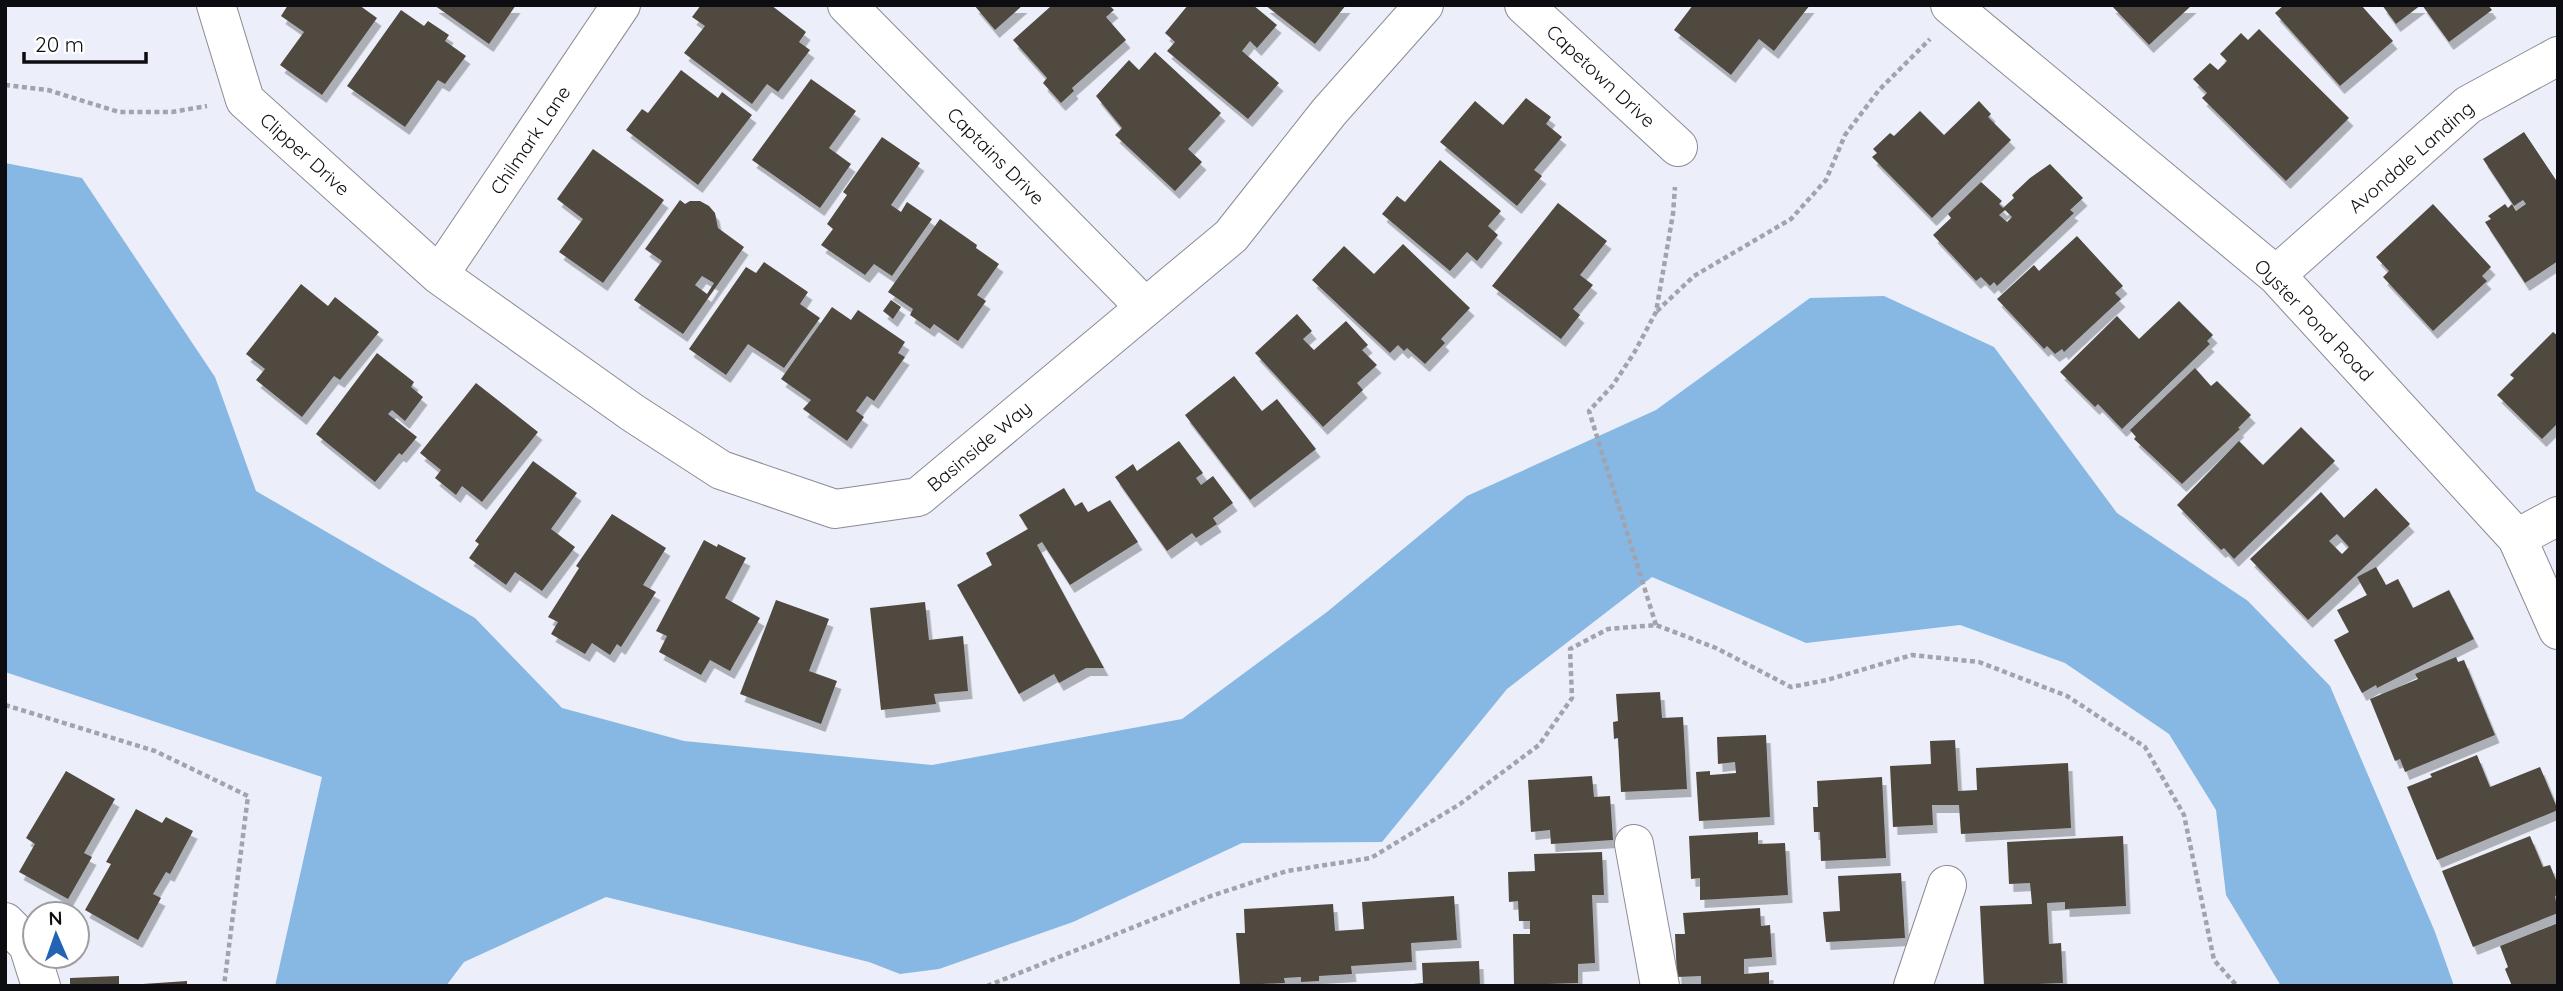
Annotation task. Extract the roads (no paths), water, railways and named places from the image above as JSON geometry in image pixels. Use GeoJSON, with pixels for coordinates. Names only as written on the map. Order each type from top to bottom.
{"type":"FeatureCollection","features":[{"type":"Feature","properties":{"kind":"street","name":"Clipper Drive"},"geometry":{"type":"LineString","coordinates":[[216,5],[245,100],[439,275]]}},
{"type":"Feature","properties":{"kind":"street","name":"Chilmark Lane"},"geometry":{"type":"LineString","coordinates":[[439,275],[621,5]]}},
{"type":"Feature","properties":{"kind":"street","name":"Captains Drive"},"geometry":{"type":"LineString","coordinates":[[847,5],[1146,307]]}},
{"type":"Feature","properties":{"kind":"street","name":"Basinside Way"},"geometry":{"type":"LineString","coordinates":[[439,275],[633,413],[721,470],[835,509],[918,497],[1231,236],[1329,112],[1424,5]]}},
{"type":"Feature","properties":{"kind":"street","name":"Capetown Drive"},"geometry":{"type":"LineString","coordinates":[[1524,5],[1678,147]]}},
{"type":"Feature","properties":{"kind":"street","name":"Oyster Pond Road"},"geometry":{"type":"LineString","coordinates":[[1956,7],[2276,275],[2517,538],[2558,629]]}},
{"type":"Feature","properties":{"kind":"street","name":"Avondale Landing"},"geometry":{"type":"LineString","coordinates":[[2276,275],[2468,105],[2558,56]]}},
{"type":"Feature","properties":{"kind":"street"},"geometry":{"type":"LineString","coordinates":[[2517,538],[2558,516]]}},
{"type":"Feature","properties":{"kind":"street"},"geometry":{"type":"LineString","coordinates":[[1634,844],[1660,986]]}},
{"type":"Feature","properties":{"kind":"street"},"geometry":{"type":"LineString","coordinates":[[1913,986],[1947,885]]}},
{"type":"Feature","properties":{"kind":"street"},"geometry":{"type":"LineString","coordinates":[[5,922],[28,945],[41,986]]}},
{"type":"Feature","properties":{"kind":"water"},"geometry":{"type":"Polygon","coordinates":[[[5,163],[82,178],[215,377],[256,491],[475,618],[562,708],[684,741],[932,765],[1182,719],[1327,612],[1467,496],[1656,410],[1810,298],[1884,296],[1994,347],[2117,513],[2248,601],[2330,686],[2435,932],[2454,986],[2281,986],[2226,895],[2216,810],[2169,734],[2065,663],[1960,625],[1806,643],[1652,577],[1507,689],[1382,842],[1242,843],[1073,922],[939,969],[900,974],[869,962],[606,897],[464,962],[446,986],[275,986],[322,777],[5,672],[5,163]]]}}]}
